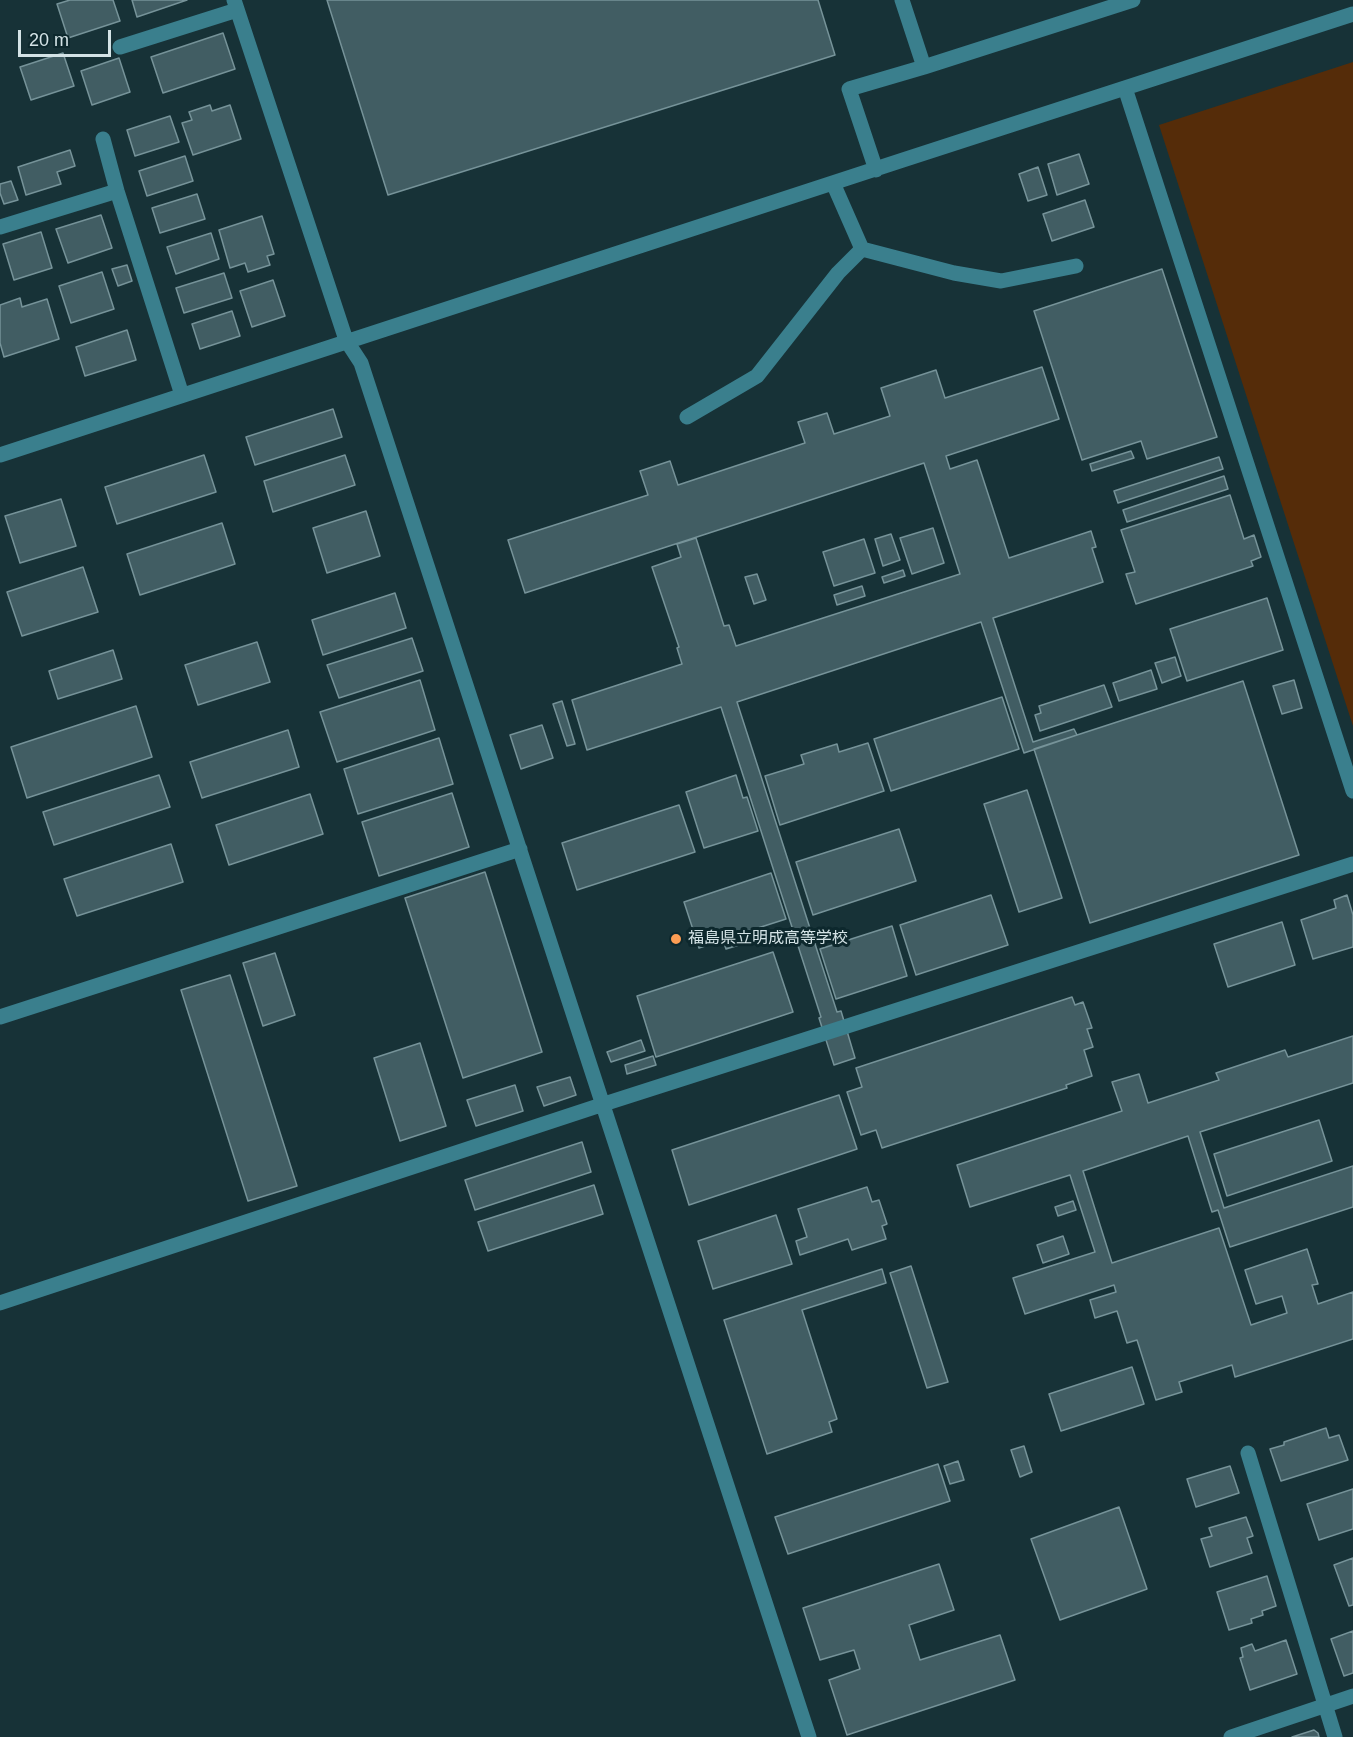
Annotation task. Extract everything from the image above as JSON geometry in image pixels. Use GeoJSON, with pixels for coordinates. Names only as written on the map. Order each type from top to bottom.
{"type":"FeatureCollection","features":[{"type":"Feature","properties":{"kind":"street"},"geometry":{"type":"LineString","coordinates":[[902,0],[924,67]]}},
{"type":"Feature","properties":{"kind":"street"},"geometry":{"type":"LineString","coordinates":[[876,170],[849,89],[1133,0]]}},
{"type":"Feature","properties":{"kind":"street"},"geometry":{"type":"LineString","coordinates":[[120,47],[235,5],[346,340],[361,363],[809,1737]]}},
{"type":"Feature","properties":{"kind":"street"},"geometry":{"type":"LineString","coordinates":[[0,455],[346,340],[1353,14]]}},
{"type":"Feature","properties":{"kind":"street"},"geometry":{"type":"LineString","coordinates":[[1125,88],[1353,791]]}},
{"type":"Feature","properties":{"kind":"street"},"geometry":{"type":"LineString","coordinates":[[104,139],[117,190],[182,394]]}},
{"type":"Feature","properties":{"kind":"street"},"geometry":{"type":"LineString","coordinates":[[833,183],[862,249]]}},
{"type":"Feature","properties":{"kind":"street"},"geometry":{"type":"LineString","coordinates":[[0,227],[117,190]]}},
{"type":"Feature","properties":{"kind":"street"},"geometry":{"type":"LineString","coordinates":[[862,249],[954,273],[1001,281],[1076,266]]}},
{"type":"Feature","properties":{"kind":"street"},"geometry":{"type":"LineString","coordinates":[[687,417],[757,376],[838,273],[862,249]]}},
{"type":"Feature","properties":{"kind":"street"},"geometry":{"type":"LineString","coordinates":[[0,1017],[520,849]]}},
{"type":"Feature","properties":{"kind":"street"},"geometry":{"type":"LineString","coordinates":[[0,1303],[604,1104],[1353,864]]}},
{"type":"Feature","properties":{"kind":"street"},"geometry":{"type":"LineString","coordinates":[[1248,1453],[1335,1737]]}},
{"type":"Feature","properties":{"kind":"street"},"geometry":{"type":"LineString","coordinates":[[1231,1737],[1353,1696]]}},
{"type":"Feature","properties":{"kind":"shaded area"},"geometry":{"type":"Polygon","coordinates":[[[1353,62],[1353,726],[1159,125],[1353,62]]]}},
{"type":"Feature","properties":{"kind":"building"},"geometry":{"type":"Polygon","coordinates":[[[70,0],[113,0],[120,21],[68,38],[57,4],[70,0]]]}},
{"type":"Feature","properties":{"kind":"building"},"geometry":{"type":"Polygon","coordinates":[[[132,0],[187,0],[137,17],[132,0]]]}},
{"type":"Feature","properties":{"kind":"building"},"geometry":{"type":"Polygon","coordinates":[[[327,0],[818,0],[835,55],[388,195],[327,0]]]}},
{"type":"Feature","properties":{"kind":"building"},"geometry":{"type":"Polygon","coordinates":[[[223,33],[235,69],[163,93],[151,57],[223,33]]]}},
{"type":"Feature","properties":{"kind":"building"},"geometry":{"type":"Polygon","coordinates":[[[63,53],[74,86],[31,100],[20,67],[63,53]]]}},
{"type":"Feature","properties":{"kind":"building"},"geometry":{"type":"Polygon","coordinates":[[[119,58],[130,92],[92,105],[81,71],[119,58]]]}},
{"type":"Feature","properties":{"kind":"building"},"geometry":{"type":"Polygon","coordinates":[[[210,105],[212,111],[230,105],[241,139],[193,155],[182,123],[192,120],[189,112],[210,105]]]}},
{"type":"Feature","properties":{"kind":"building"},"geometry":{"type":"Polygon","coordinates":[[[170,116],[179,142],[135,156],[127,130],[170,116]]]}},
{"type":"Feature","properties":{"kind":"building"},"geometry":{"type":"Polygon","coordinates":[[[70,150],[75,166],[57,172],[61,184],[26,195],[18,167],[70,150]]]}},
{"type":"Feature","properties":{"kind":"building"},"geometry":{"type":"Polygon","coordinates":[[[1079,154],[1089,184],[1057,195],[1048,164],[1079,154]]]}},
{"type":"Feature","properties":{"kind":"building"},"geometry":{"type":"Polygon","coordinates":[[[185,156],[193,181],[147,196],[139,171],[185,156]]]}},
{"type":"Feature","properties":{"kind":"building"},"geometry":{"type":"Polygon","coordinates":[[[1038,167],[1047,195],[1028,201],[1019,174],[1038,167]]]}},
{"type":"Feature","properties":{"kind":"building"},"geometry":{"type":"Polygon","coordinates":[[[11,181],[18,200],[4,204],[0,184],[11,181]]]}},
{"type":"Feature","properties":{"kind":"building"},"geometry":{"type":"Polygon","coordinates":[[[197,194],[205,219],[160,233],[152,208],[197,194]]]}},
{"type":"Feature","properties":{"kind":"building"},"geometry":{"type":"Polygon","coordinates":[[[1085,200],[1094,227],[1052,241],[1043,214],[1085,200]]]}},
{"type":"Feature","properties":{"kind":"building"},"geometry":{"type":"Polygon","coordinates":[[[101,215],[112,248],[68,263],[56,229],[101,215]]]}},
{"type":"Feature","properties":{"kind":"building"},"geometry":{"type":"Polygon","coordinates":[[[262,216],[274,254],[267,256],[270,265],[248,272],[245,263],[230,268],[219,230],[262,216]]]}},
{"type":"Feature","properties":{"kind":"building"},"geometry":{"type":"Polygon","coordinates":[[[41,232],[52,268],[14,280],[3,244],[41,232]]]}},
{"type":"Feature","properties":{"kind":"building"},"geometry":{"type":"Polygon","coordinates":[[[211,233],[219,259],[176,274],[167,247],[211,233]]]}},
{"type":"Feature","properties":{"kind":"building"},"geometry":{"type":"Polygon","coordinates":[[[127,265],[132,281],[118,286],[112,269],[127,265]]]}},
{"type":"Feature","properties":{"kind":"building"},"geometry":{"type":"Polygon","coordinates":[[[1162,269],[1217,437],[1147,459],[1141,441],[1082,460],[1034,311],[1162,269]]]}},
{"type":"Feature","properties":{"kind":"building"},"geometry":{"type":"Polygon","coordinates":[[[102,272],[114,309],[71,323],[59,286],[102,272]]]}},
{"type":"Feature","properties":{"kind":"building"},"geometry":{"type":"Polygon","coordinates":[[[224,273],[232,298],[184,313],[176,288],[224,273]]]}},
{"type":"Feature","properties":{"kind":"building"},"geometry":{"type":"Polygon","coordinates":[[[273,280],[285,316],[252,327],[240,291],[273,280]]]}},
{"type":"Feature","properties":{"kind":"building"},"geometry":{"type":"Polygon","coordinates":[[[20,298],[22,307],[47,299],[59,339],[4,357],[0,343],[0,305],[20,298]]]}},
{"type":"Feature","properties":{"kind":"building"},"geometry":{"type":"Polygon","coordinates":[[[232,311],[240,336],[200,349],[192,324],[232,311]]]}},
{"type":"Feature","properties":{"kind":"building"},"geometry":{"type":"Polygon","coordinates":[[[127,330],[136,360],[85,376],[76,347],[127,330]]]}},
{"type":"Feature","properties":{"kind":"building"},"geometry":{"type":"Polygon","coordinates":[[[1042,367],[1059,419],[946,456],[950,469],[977,460],[1009,558],[1091,531],[1096,547],[1092,548],[1103,582],[993,618],[1033,742],[1074,729],[1077,735],[1024,753],[981,622],[737,702],[837,1012],[841,1011],[855,1058],[834,1065],[819,1018],[821,1017],[721,707],[587,750],[572,700],[682,664],[677,648],[679,647],[652,567],[681,557],[677,544],[696,538],[724,626],[729,625],[736,646],[960,574],[924,463],[525,593],[508,540],[648,495],[640,471],[670,461],[678,485],[805,443],[798,422],[827,413],[834,434],[890,416],[881,388],[936,370],[945,398],[1042,367]]]}},
{"type":"Feature","properties":{"kind":"building"},"geometry":{"type":"Polygon","coordinates":[[[333,409],[342,437],[255,465],[246,437],[333,409]]]}},
{"type":"Feature","properties":{"kind":"building"},"geometry":{"type":"Polygon","coordinates":[[[1131,451],[1134,458],[1092,471],[1090,464],[1131,451]]]}},
{"type":"Feature","properties":{"kind":"building"},"geometry":{"type":"Polygon","coordinates":[[[204,455],[216,492],[117,524],[105,487],[204,455]]]}},
{"type":"Feature","properties":{"kind":"building"},"geometry":{"type":"Polygon","coordinates":[[[345,455],[355,485],[273,512],[264,481],[345,455]]]}},
{"type":"Feature","properties":{"kind":"building"},"geometry":{"type":"Polygon","coordinates":[[[1219,457],[1223,469],[1118,503],[1114,491],[1219,457]]]}},
{"type":"Feature","properties":{"kind":"building"},"geometry":{"type":"Polygon","coordinates":[[[1224,476],[1228,489],[1127,522],[1123,510],[1224,476]]]}},
{"type":"Feature","properties":{"kind":"building"},"geometry":{"type":"Polygon","coordinates":[[[1230,495],[1244,539],[1254,535],[1261,557],[1251,561],[1253,566],[1136,604],[1126,574],[1135,572],[1121,530],[1230,495]]]}},
{"type":"Feature","properties":{"kind":"building"},"geometry":{"type":"Polygon","coordinates":[[[61,499],[76,546],[20,563],[5,516],[61,499]]]}},
{"type":"Feature","properties":{"kind":"building"},"geometry":{"type":"Polygon","coordinates":[[[366,511],[380,556],[327,573],[313,528],[366,511]]]}},
{"type":"Feature","properties":{"kind":"building"},"geometry":{"type":"Polygon","coordinates":[[[222,523],[235,564],[140,595],[127,554],[222,523]]]}},
{"type":"Feature","properties":{"kind":"building"},"geometry":{"type":"Polygon","coordinates":[[[933,528],[944,563],[912,574],[900,538],[933,528]]]}},
{"type":"Feature","properties":{"kind":"building"},"geometry":{"type":"Polygon","coordinates":[[[891,534],[900,560],[883,566],[875,539],[891,534]]]}},
{"type":"Feature","properties":{"kind":"building"},"geometry":{"type":"Polygon","coordinates":[[[864,539],[875,573],[834,586],[823,552],[864,539]]]}},
{"type":"Feature","properties":{"kind":"building"},"geometry":{"type":"Polygon","coordinates":[[[83,567],[98,612],[22,636],[7,592],[83,567]]]}},
{"type":"Feature","properties":{"kind":"building"},"geometry":{"type":"Polygon","coordinates":[[[903,570],[905,576],[884,583],[882,577],[903,570]]]}},
{"type":"Feature","properties":{"kind":"building"},"geometry":{"type":"Polygon","coordinates":[[[757,574],[766,600],[754,604],[745,577],[757,574]]]}},
{"type":"Feature","properties":{"kind":"building"},"geometry":{"type":"Polygon","coordinates":[[[862,586],[865,596],[837,605],[834,595],[862,586]]]}},
{"type":"Feature","properties":{"kind":"building"},"geometry":{"type":"Polygon","coordinates":[[[395,593],[406,628],[323,655],[312,620],[395,593]]]}},
{"type":"Feature","properties":{"kind":"building"},"geometry":{"type":"Polygon","coordinates":[[[1267,598],[1283,650],[1187,681],[1170,629],[1267,598]]]}},
{"type":"Feature","properties":{"kind":"building"},"geometry":{"type":"Polygon","coordinates":[[[412,638],[423,671],[339,698],[327,665],[412,638]]]}},
{"type":"Feature","properties":{"kind":"building"},"geometry":{"type":"Polygon","coordinates":[[[257,642],[270,682],[198,705],[185,665],[257,642]]]}},
{"type":"Feature","properties":{"kind":"building"},"geometry":{"type":"Polygon","coordinates":[[[113,650],[122,679],[58,699],[49,671],[113,650]]]}},
{"type":"Feature","properties":{"kind":"building"},"geometry":{"type":"Polygon","coordinates":[[[1175,657],[1181,676],[1162,683],[1155,663],[1175,657]]]}},
{"type":"Feature","properties":{"kind":"building"},"geometry":{"type":"Polygon","coordinates":[[[1151,670],[1157,689],[1119,701],[1113,683],[1151,670]]]}},
{"type":"Feature","properties":{"kind":"building"},"geometry":{"type":"Polygon","coordinates":[[[420,680],[435,730],[337,762],[320,712],[420,680]]]}},
{"type":"Feature","properties":{"kind":"building"},"geometry":{"type":"Polygon","coordinates":[[[1294,680],[1302,708],[1282,714],[1273,686],[1294,680]]]}},
{"type":"Feature","properties":{"kind":"building"},"geometry":{"type":"Polygon","coordinates":[[[1243,681],[1299,855],[1090,923],[1034,749],[1243,681]]]}},
{"type":"Feature","properties":{"kind":"building"},"geometry":{"type":"Polygon","coordinates":[[[1104,685],[1112,707],[1040,731],[1035,715],[1041,713],[1039,706],[1104,685]]]}},
{"type":"Feature","properties":{"kind":"building"},"geometry":{"type":"Polygon","coordinates":[[[1002,697],[1019,749],[891,791],[874,739],[1002,697]]]}},
{"type":"Feature","properties":{"kind":"building"},"geometry":{"type":"Polygon","coordinates":[[[562,701],[575,744],[567,746],[553,704],[562,701]]]}},
{"type":"Feature","properties":{"kind":"building"},"geometry":{"type":"Polygon","coordinates":[[[136,706],[152,757],[27,798],[11,747],[136,706]]]}},
{"type":"Feature","properties":{"kind":"building"},"geometry":{"type":"Polygon","coordinates":[[[542,725],[553,758],[521,769],[510,735],[542,725]]]}},
{"type":"Feature","properties":{"kind":"building"},"geometry":{"type":"Polygon","coordinates":[[[288,730],[299,767],[202,798],[190,762],[288,730]]]}},
{"type":"Feature","properties":{"kind":"building"},"geometry":{"type":"Polygon","coordinates":[[[439,738],[453,784],[358,814],[344,769],[439,738]]]}},
{"type":"Feature","properties":{"kind":"building"},"geometry":{"type":"Polygon","coordinates":[[[868,743],[884,791],[780,825],[765,776],[804,764],[801,755],[837,744],[839,752],[868,743]]]}},
{"type":"Feature","properties":{"kind":"building"},"geometry":{"type":"Polygon","coordinates":[[[159,775],[170,807],[54,845],[43,812],[159,775]]]}},
{"type":"Feature","properties":{"kind":"building"},"geometry":{"type":"Polygon","coordinates":[[[736,775],[743,798],[747,797],[758,831],[704,848],[686,792],[736,775]]]}},
{"type":"Feature","properties":{"kind":"building"},"geometry":{"type":"Polygon","coordinates":[[[1027,790],[1062,898],[1019,912],[984,804],[1027,790]]]}},
{"type":"Feature","properties":{"kind":"building"},"geometry":{"type":"Polygon","coordinates":[[[452,793],[469,847],[379,876],[362,822],[452,793]]]}},
{"type":"Feature","properties":{"kind":"building"},"geometry":{"type":"Polygon","coordinates":[[[310,794],[323,834],[229,865],[216,825],[310,794]]]}},
{"type":"Feature","properties":{"kind":"building"},"geometry":{"type":"Polygon","coordinates":[[[679,805],[695,852],[577,890],[562,843],[679,805]]]}},
{"type":"Feature","properties":{"kind":"building"},"geometry":{"type":"Polygon","coordinates":[[[899,829],[916,881],[813,915],[796,862],[899,829]]]}},
{"type":"Feature","properties":{"kind":"building"},"geometry":{"type":"Polygon","coordinates":[[[171,844],[183,882],[77,916],[64,879],[171,844]]]}},
{"type":"Feature","properties":{"kind":"building"},"geometry":{"type":"Polygon","coordinates":[[[485,872],[542,1052],[463,1078],[405,898],[485,872]]]}},
{"type":"Feature","properties":{"kind":"building"},"geometry":{"type":"Polygon","coordinates":[[[771,873],[786,919],[736,935],[739,945],[726,949],[723,940],[699,948],[684,902],[771,873]]]}},
{"type":"Feature","properties":{"kind":"building"},"geometry":{"type":"Polygon","coordinates":[[[991,895],[1008,945],[916,975],[900,925],[991,895]]]}},
{"type":"Feature","properties":{"kind":"building"},"geometry":{"type":"Polygon","coordinates":[[[1347,895],[1353,915],[1353,947],[1313,959],[1301,920],[1336,908],[1334,900],[1347,895]]]}},
{"type":"Feature","properties":{"kind":"building"},"geometry":{"type":"Polygon","coordinates":[[[1282,922],[1295,965],[1228,987],[1214,944],[1282,922]]]}},
{"type":"Feature","properties":{"kind":"building"},"geometry":{"type":"Polygon","coordinates":[[[892,926],[907,976],[836,999],[820,949],[892,926]]]}},
{"type":"Feature","properties":{"kind":"building"},"geometry":{"type":"Polygon","coordinates":[[[773,952],[793,1012],[656,1057],[637,996],[773,952]]]}},
{"type":"Feature","properties":{"kind":"building"},"geometry":{"type":"Polygon","coordinates":[[[275,953],[295,1015],[263,1026],[243,963],[275,953]]]}},
{"type":"Feature","properties":{"kind":"building"},"geometry":{"type":"Polygon","coordinates":[[[230,975],[297,1186],[248,1201],[181,990],[230,975]]]}},
{"type":"Feature","properties":{"kind":"building"},"geometry":{"type":"Polygon","coordinates":[[[1072,997],[1075,1005],[1083,1002],[1092,1028],[1087,1029],[1093,1047],[1084,1050],[1092,1076],[1066,1085],[1067,1088],[882,1148],[876,1130],[861,1135],[847,1092],[862,1087],[856,1068],[1072,997]]]}},
{"type":"Feature","properties":{"kind":"building"},"geometry":{"type":"Polygon","coordinates":[[[1353,1036],[1353,1083],[1200,1132],[1224,1208],[1353,1166],[1353,1207],[1230,1247],[1218,1210],[1212,1212],[1188,1136],[1083,1171],[1112,1263],[1219,1228],[1251,1325],[1287,1313],[1282,1296],[1256,1304],[1245,1270],[1307,1249],[1318,1284],[1312,1285],[1318,1304],[1353,1292],[1353,1339],[1235,1377],[1232,1365],[1179,1382],[1182,1392],[1156,1400],[1137,1340],[1127,1343],[1117,1311],[1095,1318],[1090,1300],[1116,1292],[1114,1285],[1025,1314],[1013,1278],[1095,1252],[1070,1175],[970,1207],[957,1165],[1122,1111],[1112,1082],[1139,1074],[1148,1103],[1219,1080],[1216,1073],[1285,1050],[1288,1057],[1353,1036]]]}},
{"type":"Feature","properties":{"kind":"building"},"geometry":{"type":"Polygon","coordinates":[[[641,1040],[645,1051],[611,1062],[607,1052],[641,1040]]]}},
{"type":"Feature","properties":{"kind":"building"},"geometry":{"type":"Polygon","coordinates":[[[420,1043],[446,1126],[400,1141],[374,1058],[420,1043]]]}},
{"type":"Feature","properties":{"kind":"building"},"geometry":{"type":"Polygon","coordinates":[[[653,1056],[656,1065],[627,1074],[625,1065],[653,1056]]]}},
{"type":"Feature","properties":{"kind":"building"},"geometry":{"type":"Polygon","coordinates":[[[570,1077],[576,1095],[544,1106],[537,1087],[570,1077]]]}},
{"type":"Feature","properties":{"kind":"building"},"geometry":{"type":"Polygon","coordinates":[[[515,1085],[523,1111],[476,1126],[467,1100],[515,1085]]]}},
{"type":"Feature","properties":{"kind":"building"},"geometry":{"type":"Polygon","coordinates":[[[839,1095],[857,1149],[689,1205],[672,1150],[839,1095]]]}},
{"type":"Feature","properties":{"kind":"building"},"geometry":{"type":"Polygon","coordinates":[[[1319,1120],[1332,1161],[1227,1196],[1214,1154],[1319,1120]]]}},
{"type":"Feature","properties":{"kind":"building"},"geometry":{"type":"Polygon","coordinates":[[[582,1142],[591,1172],[475,1210],[465,1180],[582,1142]]]}},
{"type":"Feature","properties":{"kind":"building"},"geometry":{"type":"Polygon","coordinates":[[[594,1185],[603,1214],[488,1251],[478,1222],[594,1185]]]}},
{"type":"Feature","properties":{"kind":"building"},"geometry":{"type":"Polygon","coordinates":[[[867,1187],[872,1202],[879,1200],[887,1224],[882,1226],[886,1239],[852,1250],[848,1239],[800,1255],[796,1241],[807,1237],[798,1209],[867,1187]]]}},
{"type":"Feature","properties":{"kind":"building"},"geometry":{"type":"Polygon","coordinates":[[[1073,1201],[1076,1210],[1058,1216],[1055,1207],[1073,1201]]]}},
{"type":"Feature","properties":{"kind":"building"},"geometry":{"type":"Polygon","coordinates":[[[776,1215],[792,1264],[713,1289],[698,1241],[776,1215]]]}},
{"type":"Feature","properties":{"kind":"building"},"geometry":{"type":"Polygon","coordinates":[[[1063,1236],[1069,1254],[1043,1263],[1037,1245],[1063,1236]]]}},
{"type":"Feature","properties":{"kind":"building"},"geometry":{"type":"Polygon","coordinates":[[[911,1266],[948,1382],[927,1388],[890,1273],[911,1266]]]}},
{"type":"Feature","properties":{"kind":"building"},"geometry":{"type":"Polygon","coordinates":[[[882,1269],[886,1283],[802,1310],[837,1419],[829,1422],[832,1432],[767,1454],[724,1320],[882,1269]]]}},
{"type":"Feature","properties":{"kind":"building"},"geometry":{"type":"Polygon","coordinates":[[[1132,1367],[1144,1404],[1061,1431],[1049,1394],[1132,1367]]]}},
{"type":"Feature","properties":{"kind":"building"},"geometry":{"type":"Polygon","coordinates":[[[1326,1428],[1329,1438],[1339,1435],[1348,1460],[1281,1481],[1270,1449],[1326,1428]]]}},
{"type":"Feature","properties":{"kind":"building"},"geometry":{"type":"Polygon","coordinates":[[[1024,1446],[1032,1472],[1020,1477],[1011,1450],[1024,1446]]]}},
{"type":"Feature","properties":{"kind":"building"},"geometry":{"type":"Polygon","coordinates":[[[958,1461],[964,1480],[950,1484],[944,1466],[958,1461]]]}},
{"type":"Feature","properties":{"kind":"building"},"geometry":{"type":"Polygon","coordinates":[[[938,1464],[950,1501],[788,1554],[775,1517],[938,1464]]]}},
{"type":"Feature","properties":{"kind":"building"},"geometry":{"type":"Polygon","coordinates":[[[1230,1466],[1239,1493],[1196,1507],[1187,1479],[1230,1466]]]}},
{"type":"Feature","properties":{"kind":"building"},"geometry":{"type":"Polygon","coordinates":[[[1353,1489],[1353,1529],[1319,1540],[1307,1504],[1353,1489]]]}},
{"type":"Feature","properties":{"kind":"building"},"geometry":{"type":"Polygon","coordinates":[[[1119,1507],[1147,1589],[1060,1620],[1031,1539],[1119,1507]]]}},
{"type":"Feature","properties":{"kind":"building"},"geometry":{"type":"Polygon","coordinates":[[[1246,1517],[1253,1536],[1247,1538],[1252,1553],[1210,1567],[1201,1539],[1212,1536],[1209,1528],[1246,1517]]]}},
{"type":"Feature","properties":{"kind":"building"},"geometry":{"type":"Polygon","coordinates":[[[1353,1558],[1353,1605],[1349,1606],[1334,1565],[1353,1558]]]}},
{"type":"Feature","properties":{"kind":"building"},"geometry":{"type":"Polygon","coordinates":[[[939,1564],[954,1610],[909,1625],[920,1660],[1000,1635],[1015,1680],[847,1735],[829,1680],[860,1669],[854,1650],[820,1660],[803,1608],[939,1564]]]}},
{"type":"Feature","properties":{"kind":"building"},"geometry":{"type":"Polygon","coordinates":[[[1267,1576],[1276,1606],[1262,1611],[1263,1615],[1251,1619],[1252,1623],[1229,1630],[1217,1592],[1267,1576]]]}},
{"type":"Feature","properties":{"kind":"building"},"geometry":{"type":"Polygon","coordinates":[[[1353,1631],[1353,1673],[1344,1676],[1331,1639],[1353,1631]]]}},
{"type":"Feature","properties":{"kind":"building"},"geometry":{"type":"Polygon","coordinates":[[[1286,1640],[1297,1674],[1250,1690],[1240,1658],[1243,1657],[1241,1648],[1252,1644],[1255,1651],[1286,1640]]]}},
{"type":"Feature","properties":{"kind":"building"},"geometry":{"type":"Polygon","coordinates":[[[1314,1730],[1319,1737],[1292,1737],[1314,1730]]]}},
{"type":"Feature","properties":{"kind":"place","name":"福島県立明成高等学校"},"geometry":{"type":"Point","coordinates":[676,939]}}]}
